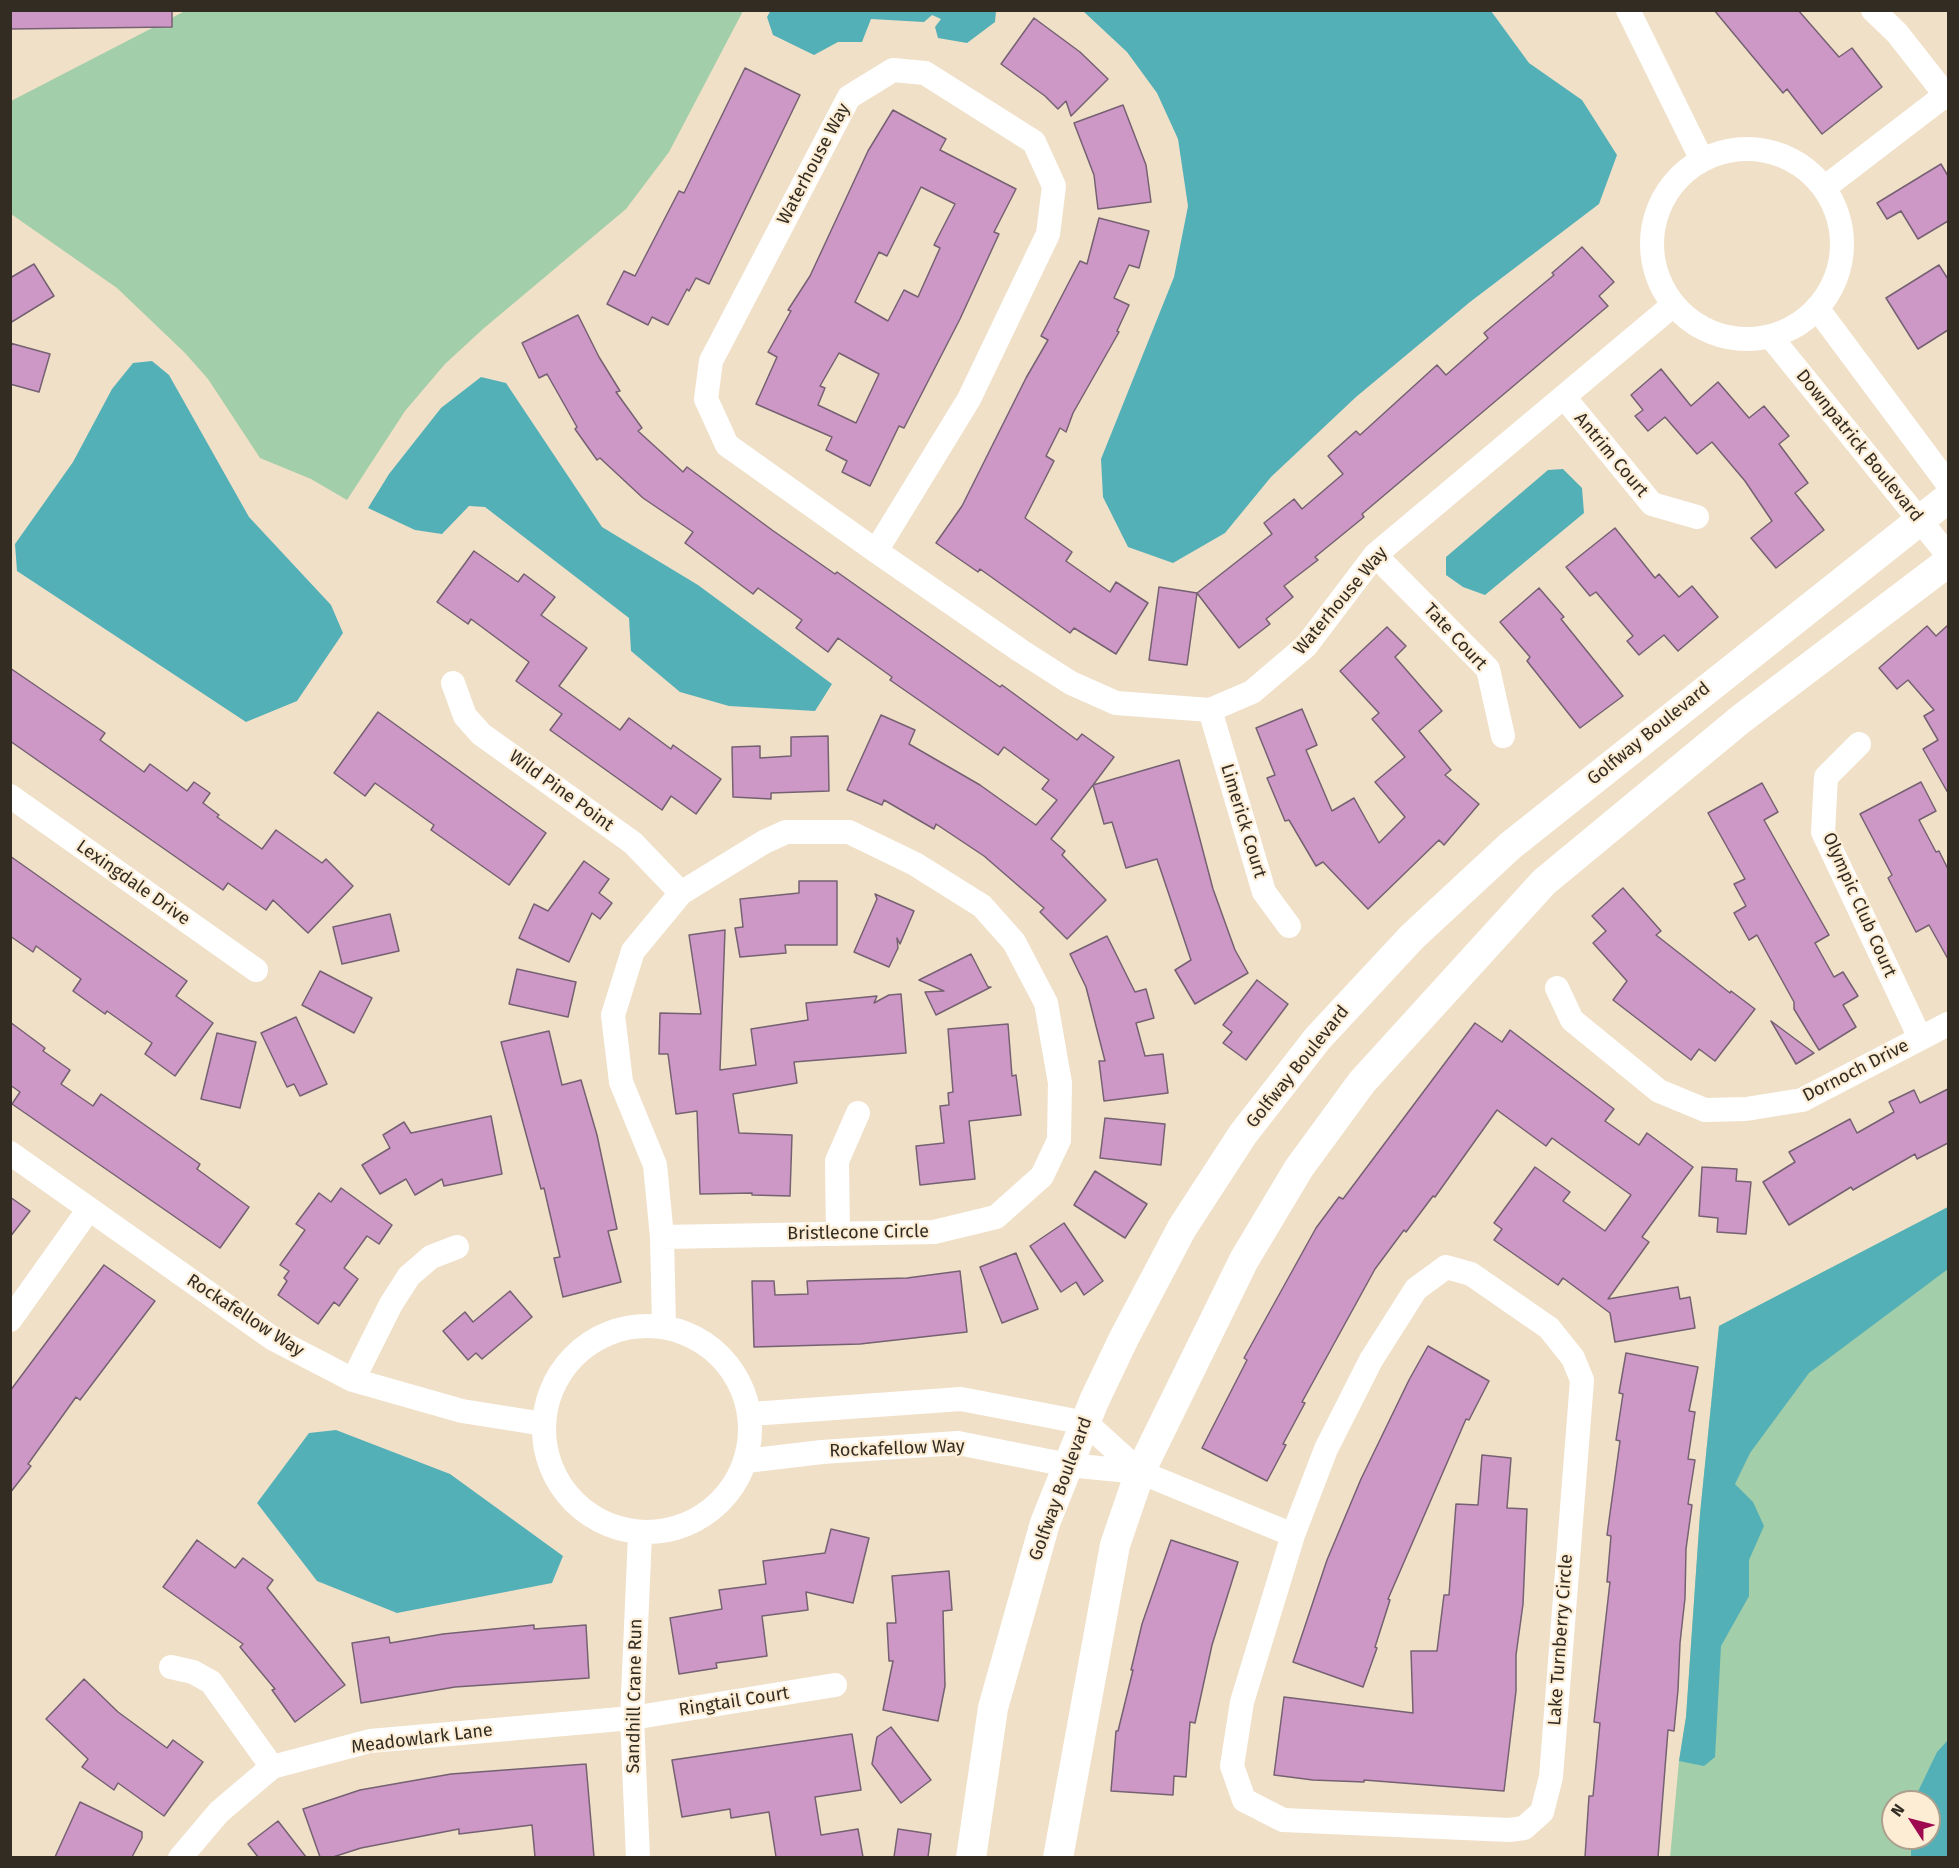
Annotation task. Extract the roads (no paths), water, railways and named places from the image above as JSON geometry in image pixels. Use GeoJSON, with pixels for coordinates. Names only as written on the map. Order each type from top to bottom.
{"type":"FeatureCollection","features":[{"type":"Feature","properties":{"kind":"street"},"geometry":{"type":"LineString","coordinates":[[1628,10],[1702,160]]}},
{"type":"Feature","properties":{"kind":"street"},"geometry":{"type":"LineString","coordinates":[[1824,188],[1948,96],[1897,33],[1873,10]]}},
{"type":"Feature","properties":{"kind":"street","name":"Waterhouse Way"},"geometry":{"type":"LineString","coordinates":[[876,551],[969,399],[1048,234],[1054,186],[1034,142],[925,73],[893,70],[849,97],[711,361],[706,399],[727,445],[876,551],[1071,683],[1116,703],[1210,710],[1252,692],[1306,646],[1376,555],[1672,306]]}},
{"type":"Feature","properties":{"kind":"street"},"geometry":{"type":"LineString","coordinates":[[1746,149],[1768,151],[1790,159],[1809,171],[1824,188],[1835,206],[1841,227],[1842,249],[1839,270],[1830,290],[1817,308],[1796,326],[1770,336],[1742,339],[1715,334],[1690,321],[1672,306],[1656,268],[1652,250],[1655,224],[1664,198],[1680,176],[1702,160],[1724,152],[1746,149]]}},
{"type":"Feature","properties":{"kind":"street"},"geometry":{"type":"LineString","coordinates":[[1817,308],[1948,484]]}},
{"type":"Feature","properties":{"kind":"street","name":"Downpatrick Boulevard"},"geometry":{"type":"LineString","coordinates":[[1770,336],[1948,555]]}},
{"type":"Feature","properties":{"kind":"street","name":"Antrim Court"},"geometry":{"type":"LineString","coordinates":[[1564,397],[1652,504],[1697,517]]}},
{"type":"Feature","properties":{"kind":"street","name":"Golfway Boulevard"},"geometry":{"type":"LineString","coordinates":[[971,1857],[993,1708],[1045,1523],[1124,1338],[1182,1228],[1243,1134],[1318,1038],[1412,937],[1510,846],[1948,498]]}},
{"type":"Feature","properties":{"kind":"street","name":"Tate Court"},"geometry":{"type":"LineString","coordinates":[[1376,555],[1488,669],[1503,736]]}},
{"type":"Feature","properties":{"kind":"street"},"geometry":{"type":"LineString","coordinates":[[1058,1857],[1115,1545],[1140,1472],[1244,1260],[1299,1168],[1362,1082],[1544,882],[1741,719],[1948,562]]}},
{"type":"Feature","properties":{"kind":"street","name":"Wild Pine Point"},"geometry":{"type":"LineString","coordinates":[[453,683],[465,716],[481,734],[633,843],[681,893]]}},
{"type":"Feature","properties":{"kind":"street","name":"Limerick Court"},"geometry":{"type":"LineString","coordinates":[[1210,710],[1264,892],[1289,926]]}},
{"type":"Feature","properties":{"kind":"street","name":"Olympic Club Court"},"geometry":{"type":"LineString","coordinates":[[1859,744],[1826,777],[1823,832],[1920,1038]]}},
{"type":"Feature","properties":{"kind":"street","name":"Lexingdale Drive"},"geometry":{"type":"LineString","coordinates":[[10,796],[256,970]]}},
{"type":"Feature","properties":{"kind":"street","name":"Bristlecone Circle"},"geometry":{"type":"LineString","coordinates":[[662,1236],[934,1232],[996,1217],[1042,1176],[1059,1140],[1060,1083],[1046,1003],[1014,942],[982,906],[915,864],[849,832],[786,832],[764,842],[681,893],[633,951],[613,1015],[621,1082],[655,1165],[662,1236],[664,1326]]}},
{"type":"Feature","properties":{"kind":"street","name":"Dornoch Drive"},"geometry":{"type":"LineString","coordinates":[[1557,988],[1572,1020],[1659,1090],[1705,1110],[1746,1109],[1802,1100],[1948,1024]]}},
{"type":"Feature","properties":{"kind":"street"},"geometry":{"type":"LineString","coordinates":[[838,1234],[837,1161],[858,1113]]}},
{"type":"Feature","properties":{"kind":"street","name":"Rockafellow Way"},"geometry":{"type":"LineString","coordinates":[[10,1153],[272,1338],[353,1380],[462,1411],[544,1424]]}},
{"type":"Feature","properties":{"kind":"street"},"geometry":{"type":"LineString","coordinates":[[10,1320],[89,1209]]}},
{"type":"Feature","properties":{"kind":"street"},"geometry":{"type":"LineString","coordinates":[[353,1380],[391,1304],[409,1276],[431,1257],[457,1247]]}},
{"type":"Feature","properties":{"kind":"street","name":"Lake Turnberry Circle"},"geometry":{"type":"LineString","coordinates":[[1446,1267],[1471,1274],[1549,1328],[1573,1358],[1582,1380],[1551,1777],[1542,1812],[1524,1828],[1509,1830],[1283,1820],[1244,1800],[1232,1766],[1242,1702],[1293,1535],[1326,1449],[1371,1360],[1416,1289],[1446,1267]]}},
{"type":"Feature","properties":{"kind":"street"},"geometry":{"type":"LineString","coordinates":[[635,1325],[664,1326],[688,1332],[709,1345],[728,1362],[741,1383],[751,1414],[746,1461],[733,1487],[713,1509],[688,1524],[640,1535],[601,1522],[576,1505],[558,1481],[546,1454],[544,1424],[549,1396],[562,1370],[582,1348],[607,1333],[635,1325]]}},
{"type":"Feature","properties":{"kind":"street"},"geometry":{"type":"LineString","coordinates":[[751,1414],[961,1399],[1086,1423],[1140,1472],[1293,1535]]}},
{"type":"Feature","properties":{"kind":"street","name":"Rockafellow Way"},"geometry":{"type":"LineString","coordinates":[[746,1461],[822,1452],[958,1443],[1068,1465],[1140,1472]]}},
{"type":"Feature","properties":{"kind":"street","name":"Sandhill Crane Run"},"geometry":{"type":"LineString","coordinates":[[638,1857],[632,1718],[640,1535]]}},
{"type":"Feature","properties":{"kind":"street"},"geometry":{"type":"LineString","coordinates":[[171,1667],[193,1672],[211,1682],[272,1767]]}},
{"type":"Feature","properties":{"kind":"street","name":"Ringtail Court"},"geometry":{"type":"LineString","coordinates":[[632,1718],[835,1685]]}},
{"type":"Feature","properties":{"kind":"street","name":"Meadowlark Lane"},"geometry":{"type":"LineString","coordinates":[[180,1857],[219,1812],[272,1767],[370,1741],[632,1718]]}},
{"type":"Feature","properties":{"kind":"water"},"geometry":{"type":"Polygon","coordinates":[[[771,10],[996,11],[995,22],[967,43],[938,38],[935,27],[941,19],[932,15],[924,22],[871,19],[862,42],[838,42],[814,55],[773,35],[767,17],[771,10]]]}},
{"type":"Feature","properties":{"kind":"water"},"geometry":{"type":"Polygon","coordinates":[[[1083,11],[1491,11],[1529,63],[1582,100],[1617,155],[1599,204],[1470,302],[1356,397],[1271,477],[1225,533],[1173,563],[1128,547],[1103,497],[1101,459],[1174,277],[1188,206],[1178,139],[1157,93],[1127,52],[1083,11]]]}},
{"type":"Feature","properties":{"kind":"water"},"geometry":{"type":"Polygon","coordinates":[[[152,361],[169,375],[249,517],[331,605],[343,633],[297,701],[246,722],[17,571],[15,544],[73,462],[112,389],[133,363],[152,361]]]}},
{"type":"Feature","properties":{"kind":"water"},"geometry":{"type":"Polygon","coordinates":[[[481,377],[506,383],[602,527],[698,585],[832,684],[815,711],[729,706],[680,692],[631,651],[629,618],[485,507],[469,506],[442,534],[415,530],[368,508],[389,474],[441,408],[481,377]]]}},
{"type":"Feature","properties":{"kind":"water"},"geometry":{"type":"Polygon","coordinates":[[[1563,469],[1582,488],[1584,513],[1485,595],[1463,587],[1446,575],[1446,557],[1548,470],[1563,469]]]}},
{"type":"Feature","properties":{"kind":"water"},"geometry":{"type":"Polygon","coordinates":[[[1948,1207],[1948,1269],[1809,1373],[1750,1453],[1735,1484],[1753,1502],[1764,1526],[1749,1560],[1749,1596],[1721,1646],[1715,1757],[1704,1766],[1679,1761],[1686,1717],[1700,1514],[1719,1326],[1948,1207]]]}},
{"type":"Feature","properties":{"kind":"water"},"geometry":{"type":"Polygon","coordinates":[[[336,1430],[450,1474],[563,1556],[552,1583],[397,1613],[317,1581],[257,1503],[309,1433],[336,1430]]]}},
{"type":"Feature","properties":{"kind":"water"},"geometry":{"type":"Polygon","coordinates":[[[1948,1740],[1948,1857],[1911,1857],[1911,1850],[1941,1850],[1941,1790],[1919,1790],[1937,1752],[1948,1740]]]}}]}
